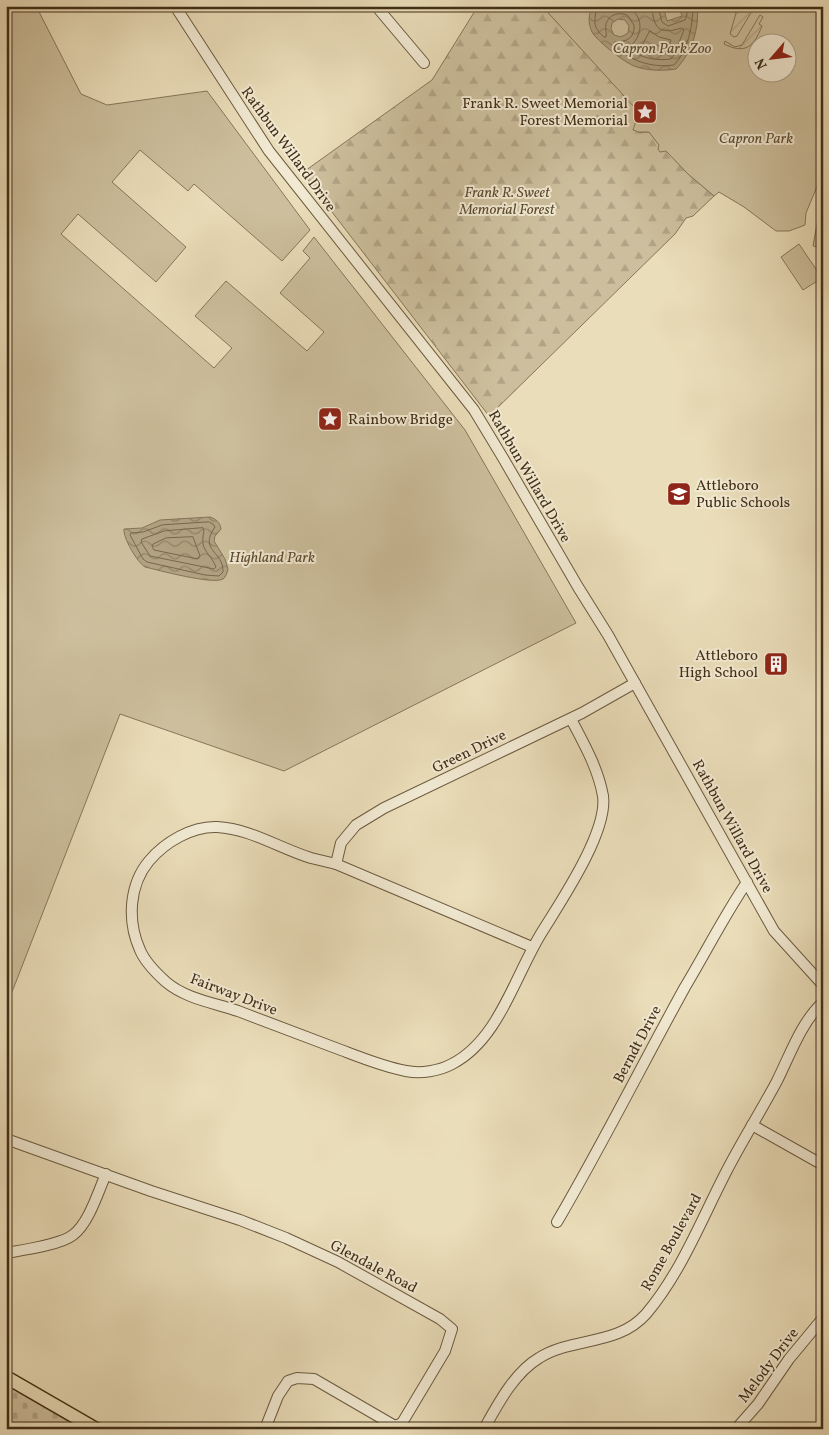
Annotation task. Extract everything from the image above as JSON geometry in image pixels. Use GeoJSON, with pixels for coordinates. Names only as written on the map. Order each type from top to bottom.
{"type":"FeatureCollection","features":[{"type":"Feature","properties":{"kind":"main road"},"geometry":{"type":"LineString","coordinates":[[6,1378],[96,1429]]}},
{"type":"Feature","properties":{"kind":"street","name":"Rathbun Willard Drive"},"geometry":{"type":"LineString","coordinates":[[175,6],[269,151],[474,410],[636,683],[774,931],[822,984],[818,992],[823,1003]]}},
{"type":"Feature","properties":{"kind":"street"},"geometry":{"type":"LineString","coordinates":[[376,6],[424,63]]}},
{"type":"Feature","properties":{"kind":"street","name":"Green Drive"},"geometry":{"type":"LineString","coordinates":[[336,864],[341,843],[356,825],[384,808],[572,719],[636,683]]}},
{"type":"Feature","properties":{"kind":"street","name":"Fairway Drive"},"geometry":{"type":"LineString","coordinates":[[532,947],[336,864],[310,858],[236,829],[213,827],[186,833],[166,843],[148,862],[137,882],[131,906],[134,932],[140,951],[152,968],[169,984],[195,998],[236,1011],[372,1062],[408,1072],[430,1071],[451,1064],[469,1053],[486,1036],[508,998],[532,947],[565,895],[600,825],[603,798],[595,766],[572,719]]}},
{"type":"Feature","properties":{"kind":"street","name":"Berndt Drive"},"geometry":{"type":"LineString","coordinates":[[557,1222],[720,924],[747,882]]}},
{"type":"Feature","properties":{"kind":"street","name":"Rome Boulevard"},"geometry":{"type":"LineString","coordinates":[[484,1429],[508,1390],[538,1358],[557,1349],[606,1338],[626,1330],[644,1316],[661,1295],[810,1016],[823,1003]]}},
{"type":"Feature","properties":{"kind":"street"},"geometry":{"type":"LineString","coordinates":[[752,1126],[823,1165]]}},
{"type":"Feature","properties":{"kind":"street","name":"Glendale Road"},"geometry":{"type":"LineString","coordinates":[[6,1139],[240,1220],[286,1238],[346,1267],[440,1319],[452,1329],[445,1351],[402,1422],[394,1426],[314,1379],[297,1378],[288,1381],[278,1396],[265,1429]]}},
{"type":"Feature","properties":{"kind":"street"},"geometry":{"type":"LineString","coordinates":[[6,1253],[51,1244],[72,1236],[83,1225],[106,1174]]}},
{"type":"Feature","properties":{"kind":"street","name":"Melody Drive"},"geometry":{"type":"LineString","coordinates":[[736,1429],[758,1404],[789,1359],[823,1318]]}},
{"type":"Feature","properties":{"kind":"green space","name":"Highland Park"},"geometry":{"type":"Polygon","coordinates":[[[6,6],[36,6],[81,94],[107,105],[207,91],[310,230],[282,261],[194,184],[188,191],[140,150],[112,182],[186,247],[156,282],[78,214],[61,234],[214,368],[232,348],[195,316],[226,281],[307,351],[324,332],[280,293],[310,258],[303,251],[314,237],[465,430],[576,623],[284,771],[120,714],[12,992],[6,990],[6,6]]]}},
{"type":"Feature","properties":{"kind":"green space","name":"Frank R. Sweet Memorial Forest"},"geometry":{"type":"Polygon","coordinates":[[[478,6],[542,6],[636,108],[637,118],[635,123],[639,132],[649,132],[688,174],[714,196],[693,216],[686,218],[675,234],[489,416],[302,173],[432,80],[478,6]]]}},
{"type":"Feature","properties":{"kind":"green space","name":"Capron Park"},"geometry":{"type":"Polygon","coordinates":[[[542,6],[823,6],[823,172],[806,213],[805,225],[789,231],[776,231],[744,207],[719,192],[714,196],[688,174],[666,151],[660,152],[658,149],[659,145],[649,132],[633,130],[637,118],[635,108],[542,6]]]}},
{"type":"Feature","properties":{"kind":"green space"},"geometry":{"type":"Polygon","coordinates":[[[738,6],[746,6],[752,11],[737,36],[734,37],[730,34],[738,6]]]}},
{"type":"Feature","properties":{"kind":"green space"},"geometry":{"type":"Polygon","coordinates":[[[760,15],[763,17],[759,24],[762,26],[759,32],[750,32],[760,15]]]}},
{"type":"Feature","properties":{"kind":"green space"},"geometry":{"type":"Polygon","coordinates":[[[746,38],[746,48],[738,49],[724,44],[725,41],[735,47],[742,45],[746,38]]]}},
{"type":"Feature","properties":{"kind":"green space"},"geometry":{"type":"Polygon","coordinates":[[[819,213],[823,214],[823,248],[813,246],[819,213]]]}},
{"type":"Feature","properties":{"kind":"green space"},"geometry":{"type":"Polygon","coordinates":[[[799,244],[822,278],[803,290],[781,257],[799,244]]]}},
{"type":"Feature","properties":{"kind":"green space"},"geometry":{"type":"Polygon","coordinates":[[[6,1385],[15,1390],[81,1429],[6,1429],[6,1385]]]}},
{"type":"Feature","properties":{"kind":"water"},"geometry":{"type":"Polygon","coordinates":[[[593,6],[663,6],[667,21],[682,16],[679,6],[697,6],[696,32],[686,56],[676,69],[644,69],[624,60],[595,36],[589,22],[593,6]],[[618,19],[612,23],[611,29],[614,35],[621,37],[628,33],[629,26],[625,20],[618,19]]]}},
{"type":"Feature","properties":{"kind":"water"},"geometry":{"type":"Polygon","coordinates":[[[210,517],[217,521],[221,529],[215,536],[214,541],[225,559],[228,569],[223,579],[197,579],[145,567],[131,550],[124,533],[124,529],[142,528],[160,520],[210,517]]]}},
{"type":"Feature","properties":{"kind":"place","name":"Frank R. Sweet Memorial Forest Memorial"},"geometry":{"type":"Point","coordinates":[645,112]}},
{"type":"Feature","properties":{"kind":"place","name":"Rainbow Bridge"},"geometry":{"type":"Point","coordinates":[330,419]}},
{"type":"Feature","properties":{"kind":"place","name":"Attleboro Public Schools"},"geometry":{"type":"Point","coordinates":[679,494]}},
{"type":"Feature","properties":{"kind":"place","name":"Attleboro High School"},"geometry":{"type":"Point","coordinates":[776,664]}},
{"type":"Feature","properties":{"kind":"park label","name":"Capron Park Zoo"},"geometry":{"type":"Point","coordinates":[662,48]}}]}
